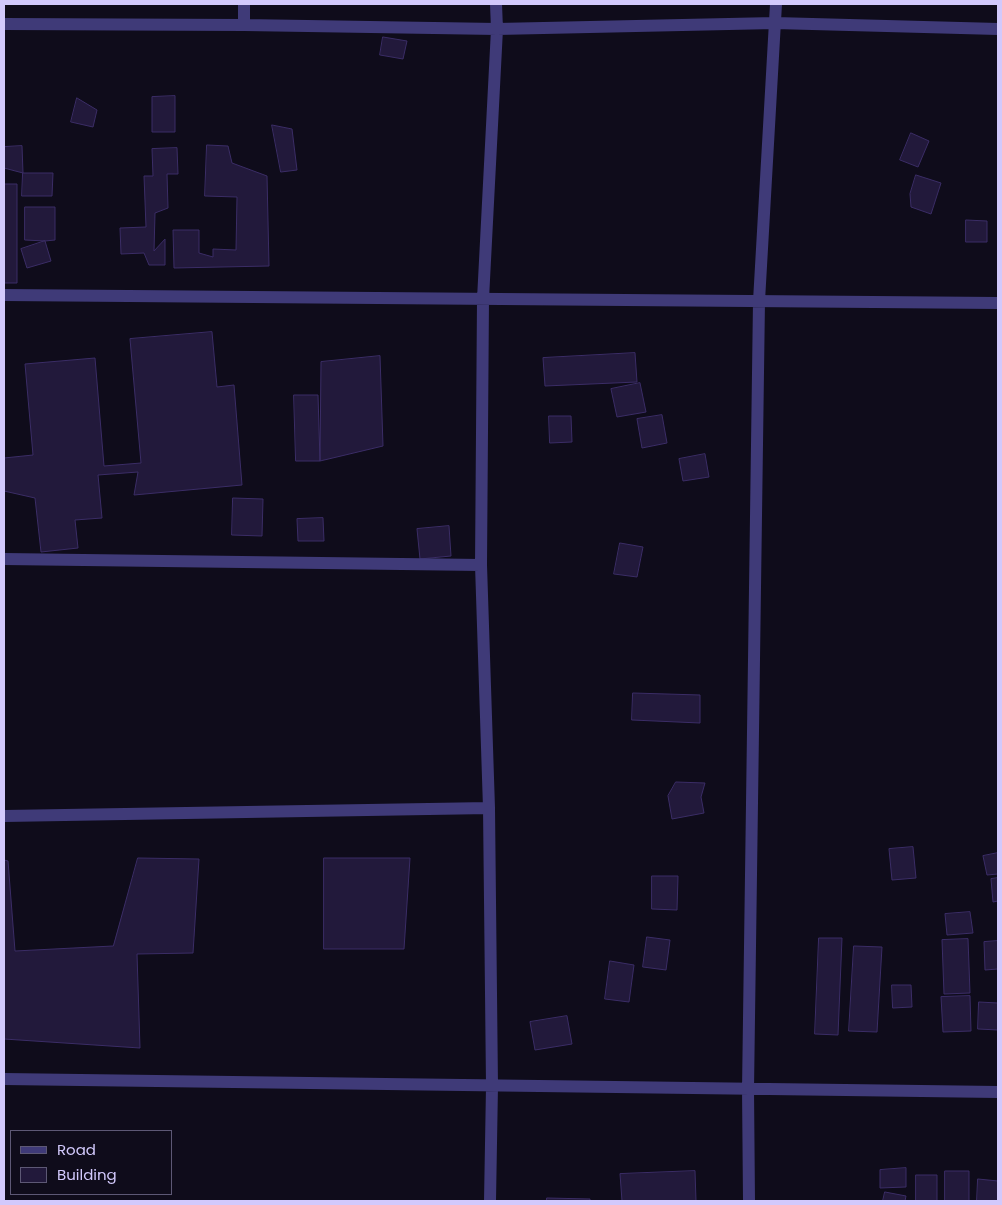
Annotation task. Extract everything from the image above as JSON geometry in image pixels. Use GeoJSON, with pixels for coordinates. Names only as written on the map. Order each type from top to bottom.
{"type":"FeatureCollection","features":[{"type":"Feature","properties":{"kind":"street"},"geometry":{"type":"LineString","coordinates":[[244,4],[244,25]]}},
{"type":"Feature","properties":{"kind":"street"},"geometry":{"type":"LineString","coordinates":[[490,1201],[492,1086],[489,808],[480,565],[483,299],[497,30],[496,4]]}},
{"type":"Feature","properties":{"kind":"street"},"geometry":{"type":"LineString","coordinates":[[749,1201],[748,1089],[759,301],[776,4]]}},
{"type":"Feature","properties":{"kind":"street"},"geometry":{"type":"LineString","coordinates":[[4,24],[244,25],[497,30],[775,23],[998,29]]}},
{"type":"Feature","properties":{"kind":"street"},"geometry":{"type":"LineString","coordinates":[[4,295],[998,303]]}},
{"type":"Feature","properties":{"kind":"street"},"geometry":{"type":"LineString","coordinates":[[4,559],[480,565]]}},
{"type":"Feature","properties":{"kind":"street"},"geometry":{"type":"LineString","coordinates":[[4,816],[489,808]]}},
{"type":"Feature","properties":{"kind":"street"},"geometry":{"type":"LineString","coordinates":[[4,1079],[998,1092]]}},
{"type":"Feature","properties":{"kind":"building"},"geometry":{"type":"Polygon","coordinates":[[[383,37],[407,41],[403,59],[380,55],[383,37]]]}},
{"type":"Feature","properties":{"kind":"building"},"geometry":{"type":"Polygon","coordinates":[[[175,96],[175,132],[152,132],[152,97],[175,96]]]}},
{"type":"Feature","properties":{"kind":"building"},"geometry":{"type":"Polygon","coordinates":[[[77,98],[97,110],[93,127],[71,122],[77,98]]]}},
{"type":"Feature","properties":{"kind":"building"},"geometry":{"type":"Polygon","coordinates":[[[272,125],[292,129],[297,170],[281,172],[272,125]]]}},
{"type":"Feature","properties":{"kind":"building"},"geometry":{"type":"Polygon","coordinates":[[[911,133],[929,141],[918,167],[900,160],[911,133]]]}},
{"type":"Feature","properties":{"kind":"building"},"geometry":{"type":"Polygon","coordinates":[[[207,145],[228,146],[232,163],[267,176],[269,266],[174,268],[173,230],[199,230],[199,253],[213,257],[213,249],[236,250],[237,197],[205,196],[207,145]]]}},
{"type":"Feature","properties":{"kind":"building"},"geometry":{"type":"Polygon","coordinates":[[[22,146],[23,173],[4,168],[4,147],[22,146]]]}},
{"type":"Feature","properties":{"kind":"building"},"geometry":{"type":"Polygon","coordinates":[[[177,148],[178,174],[167,174],[168,208],[155,213],[154,251],[165,239],[165,265],[149,265],[144,253],[121,254],[120,228],[146,227],[144,176],[153,176],[152,149],[177,148]]]}},
{"type":"Feature","properties":{"kind":"building"},"geometry":{"type":"Polygon","coordinates":[[[23,173],[53,173],[52,196],[22,196],[23,173]]]}},
{"type":"Feature","properties":{"kind":"building"},"geometry":{"type":"Polygon","coordinates":[[[916,175],[941,183],[931,214],[911,207],[910,194],[916,175]]]}},
{"type":"Feature","properties":{"kind":"building"},"geometry":{"type":"Polygon","coordinates":[[[4,184],[17,184],[17,283],[4,283],[4,184]]]}},
{"type":"Feature","properties":{"kind":"building"},"geometry":{"type":"Polygon","coordinates":[[[25,207],[55,207],[55,240],[25,240],[25,207]]]}},
{"type":"Feature","properties":{"kind":"building"},"geometry":{"type":"Polygon","coordinates":[[[966,220],[987,221],[987,242],[966,242],[966,220]]]}},
{"type":"Feature","properties":{"kind":"building"},"geometry":{"type":"Polygon","coordinates":[[[45,241],[51,261],[27,268],[21,249],[45,241]]]}},
{"type":"Feature","properties":{"kind":"building"},"geometry":{"type":"Polygon","coordinates":[[[212,332],[217,387],[234,385],[242,485],[134,495],[138,472],[98,475],[102,518],[75,520],[78,548],[41,552],[35,498],[4,491],[4,458],[33,455],[25,364],[95,358],[104,466],[141,463],[130,339],[212,332]]]}},
{"type":"Feature","properties":{"kind":"building"},"geometry":{"type":"Polygon","coordinates":[[[635,353],[637,382],[545,386],[543,358],[635,353]]]}},
{"type":"Feature","properties":{"kind":"building"},"geometry":{"type":"Polygon","coordinates":[[[380,356],[383,446],[320,461],[321,362],[380,356]]]}},
{"type":"Feature","properties":{"kind":"building"},"geometry":{"type":"Polygon","coordinates":[[[640,383],[646,412],[617,417],[611,389],[640,383]]]}},
{"type":"Feature","properties":{"kind":"building"},"geometry":{"type":"Polygon","coordinates":[[[294,395],[318,395],[320,461],[296,461],[294,395]]]}},
{"type":"Feature","properties":{"kind":"building"},"geometry":{"type":"Polygon","coordinates":[[[662,415],[667,443],[642,448],[637,419],[662,415]]]}},
{"type":"Feature","properties":{"kind":"building"},"geometry":{"type":"Polygon","coordinates":[[[549,416],[571,416],[572,442],[550,443],[549,416]]]}},
{"type":"Feature","properties":{"kind":"building"},"geometry":{"type":"Polygon","coordinates":[[[705,454],[709,477],[683,481],[679,459],[705,454]]]}},
{"type":"Feature","properties":{"kind":"building"},"geometry":{"type":"Polygon","coordinates":[[[233,498],[263,499],[262,536],[232,535],[233,498]]]}},
{"type":"Feature","properties":{"kind":"building"},"geometry":{"type":"Polygon","coordinates":[[[323,518],[324,541],[298,541],[297,519],[323,518]]]}},
{"type":"Feature","properties":{"kind":"building"},"geometry":{"type":"Polygon","coordinates":[[[449,526],[451,556],[420,559],[417,529],[449,526]]]}},
{"type":"Feature","properties":{"kind":"building"},"geometry":{"type":"Polygon","coordinates":[[[620,543],[643,547],[637,577],[614,574],[620,543]]]}},
{"type":"Feature","properties":{"kind":"building"},"geometry":{"type":"Polygon","coordinates":[[[633,693],[700,695],[700,723],[632,720],[633,693]]]}},
{"type":"Feature","properties":{"kind":"building"},"geometry":{"type":"Polygon","coordinates":[[[676,782],[705,783],[701,797],[704,813],[672,819],[668,796],[676,782]]]}},
{"type":"Feature","properties":{"kind":"building"},"geometry":{"type":"Polygon","coordinates":[[[913,847],[916,878],[892,880],[889,849],[913,847]]]}},
{"type":"Feature","properties":{"kind":"building"},"geometry":{"type":"Polygon","coordinates":[[[998,853],[998,874],[987,875],[983,856],[998,853]]]}},
{"type":"Feature","properties":{"kind":"building"},"geometry":{"type":"Polygon","coordinates":[[[138,858],[199,859],[193,953],[137,954],[140,1048],[4,1039],[4,860],[8,861],[15,951],[113,946],[138,858]]]}},
{"type":"Feature","properties":{"kind":"building"},"geometry":{"type":"Polygon","coordinates":[[[324,858],[410,858],[404,949],[324,949],[324,858]]]}},
{"type":"Feature","properties":{"kind":"building"},"geometry":{"type":"Polygon","coordinates":[[[652,876],[678,876],[677,910],[652,909],[652,876]]]}},
{"type":"Feature","properties":{"kind":"building"},"geometry":{"type":"Polygon","coordinates":[[[998,878],[998,901],[993,902],[991,879],[998,878]]]}},
{"type":"Feature","properties":{"kind":"building"},"geometry":{"type":"Polygon","coordinates":[[[970,912],[973,933],[947,935],[945,914],[970,912]]]}},
{"type":"Feature","properties":{"kind":"building"},"geometry":{"type":"Polygon","coordinates":[[[647,937],[670,940],[666,970],[643,967],[647,937]]]}},
{"type":"Feature","properties":{"kind":"building"},"geometry":{"type":"Polygon","coordinates":[[[819,938],[842,938],[838,1035],[815,1034],[819,938]]]}},
{"type":"Feature","properties":{"kind":"building"},"geometry":{"type":"Polygon","coordinates":[[[968,939],[970,993],[944,994],[942,940],[968,939]]]}},
{"type":"Feature","properties":{"kind":"building"},"geometry":{"type":"Polygon","coordinates":[[[998,941],[998,969],[985,970],[984,942],[998,941]]]}},
{"type":"Feature","properties":{"kind":"building"},"geometry":{"type":"Polygon","coordinates":[[[854,946],[882,947],[877,1032],[849,1031],[854,946]]]}},
{"type":"Feature","properties":{"kind":"building"},"geometry":{"type":"Polygon","coordinates":[[[610,961],[634,965],[629,1002],[605,999],[610,961]]]}},
{"type":"Feature","properties":{"kind":"building"},"geometry":{"type":"Polygon","coordinates":[[[892,985],[911,985],[912,1007],[893,1008],[892,985]]]}},
{"type":"Feature","properties":{"kind":"building"},"geometry":{"type":"Polygon","coordinates":[[[970,996],[971,1031],[943,1032],[941,997],[970,996]]]}},
{"type":"Feature","properties":{"kind":"building"},"geometry":{"type":"Polygon","coordinates":[[[979,1002],[998,1003],[998,1030],[978,1029],[979,1002]]]}},
{"type":"Feature","properties":{"kind":"building"},"geometry":{"type":"Polygon","coordinates":[[[567,1016],[572,1044],[535,1050],[530,1022],[567,1016]]]}},
{"type":"Feature","properties":{"kind":"building"},"geometry":{"type":"Polygon","coordinates":[[[906,1168],[906,1187],[880,1188],[880,1170],[906,1168]]]}},
{"type":"Feature","properties":{"kind":"building"},"geometry":{"type":"Polygon","coordinates":[[[695,1171],[696,1201],[622,1201],[620,1174],[695,1171]]]}},
{"type":"Feature","properties":{"kind":"building"},"geometry":{"type":"Polygon","coordinates":[[[945,1171],[969,1171],[969,1201],[945,1201],[945,1171]]]}},
{"type":"Feature","properties":{"kind":"building"},"geometry":{"type":"Polygon","coordinates":[[[916,1175],[937,1175],[937,1201],[916,1201],[916,1175]]]}},
{"type":"Feature","properties":{"kind":"building"},"geometry":{"type":"Polygon","coordinates":[[[978,1179],[998,1181],[998,1201],[977,1201],[978,1179]]]}},
{"type":"Feature","properties":{"kind":"building"},"geometry":{"type":"Polygon","coordinates":[[[885,1192],[906,1196],[905,1201],[883,1201],[885,1192]]]}},
{"type":"Feature","properties":{"kind":"building"},"geometry":{"type":"Polygon","coordinates":[[[547,1198],[590,1199],[590,1201],[547,1201],[547,1198]]]}}]}
